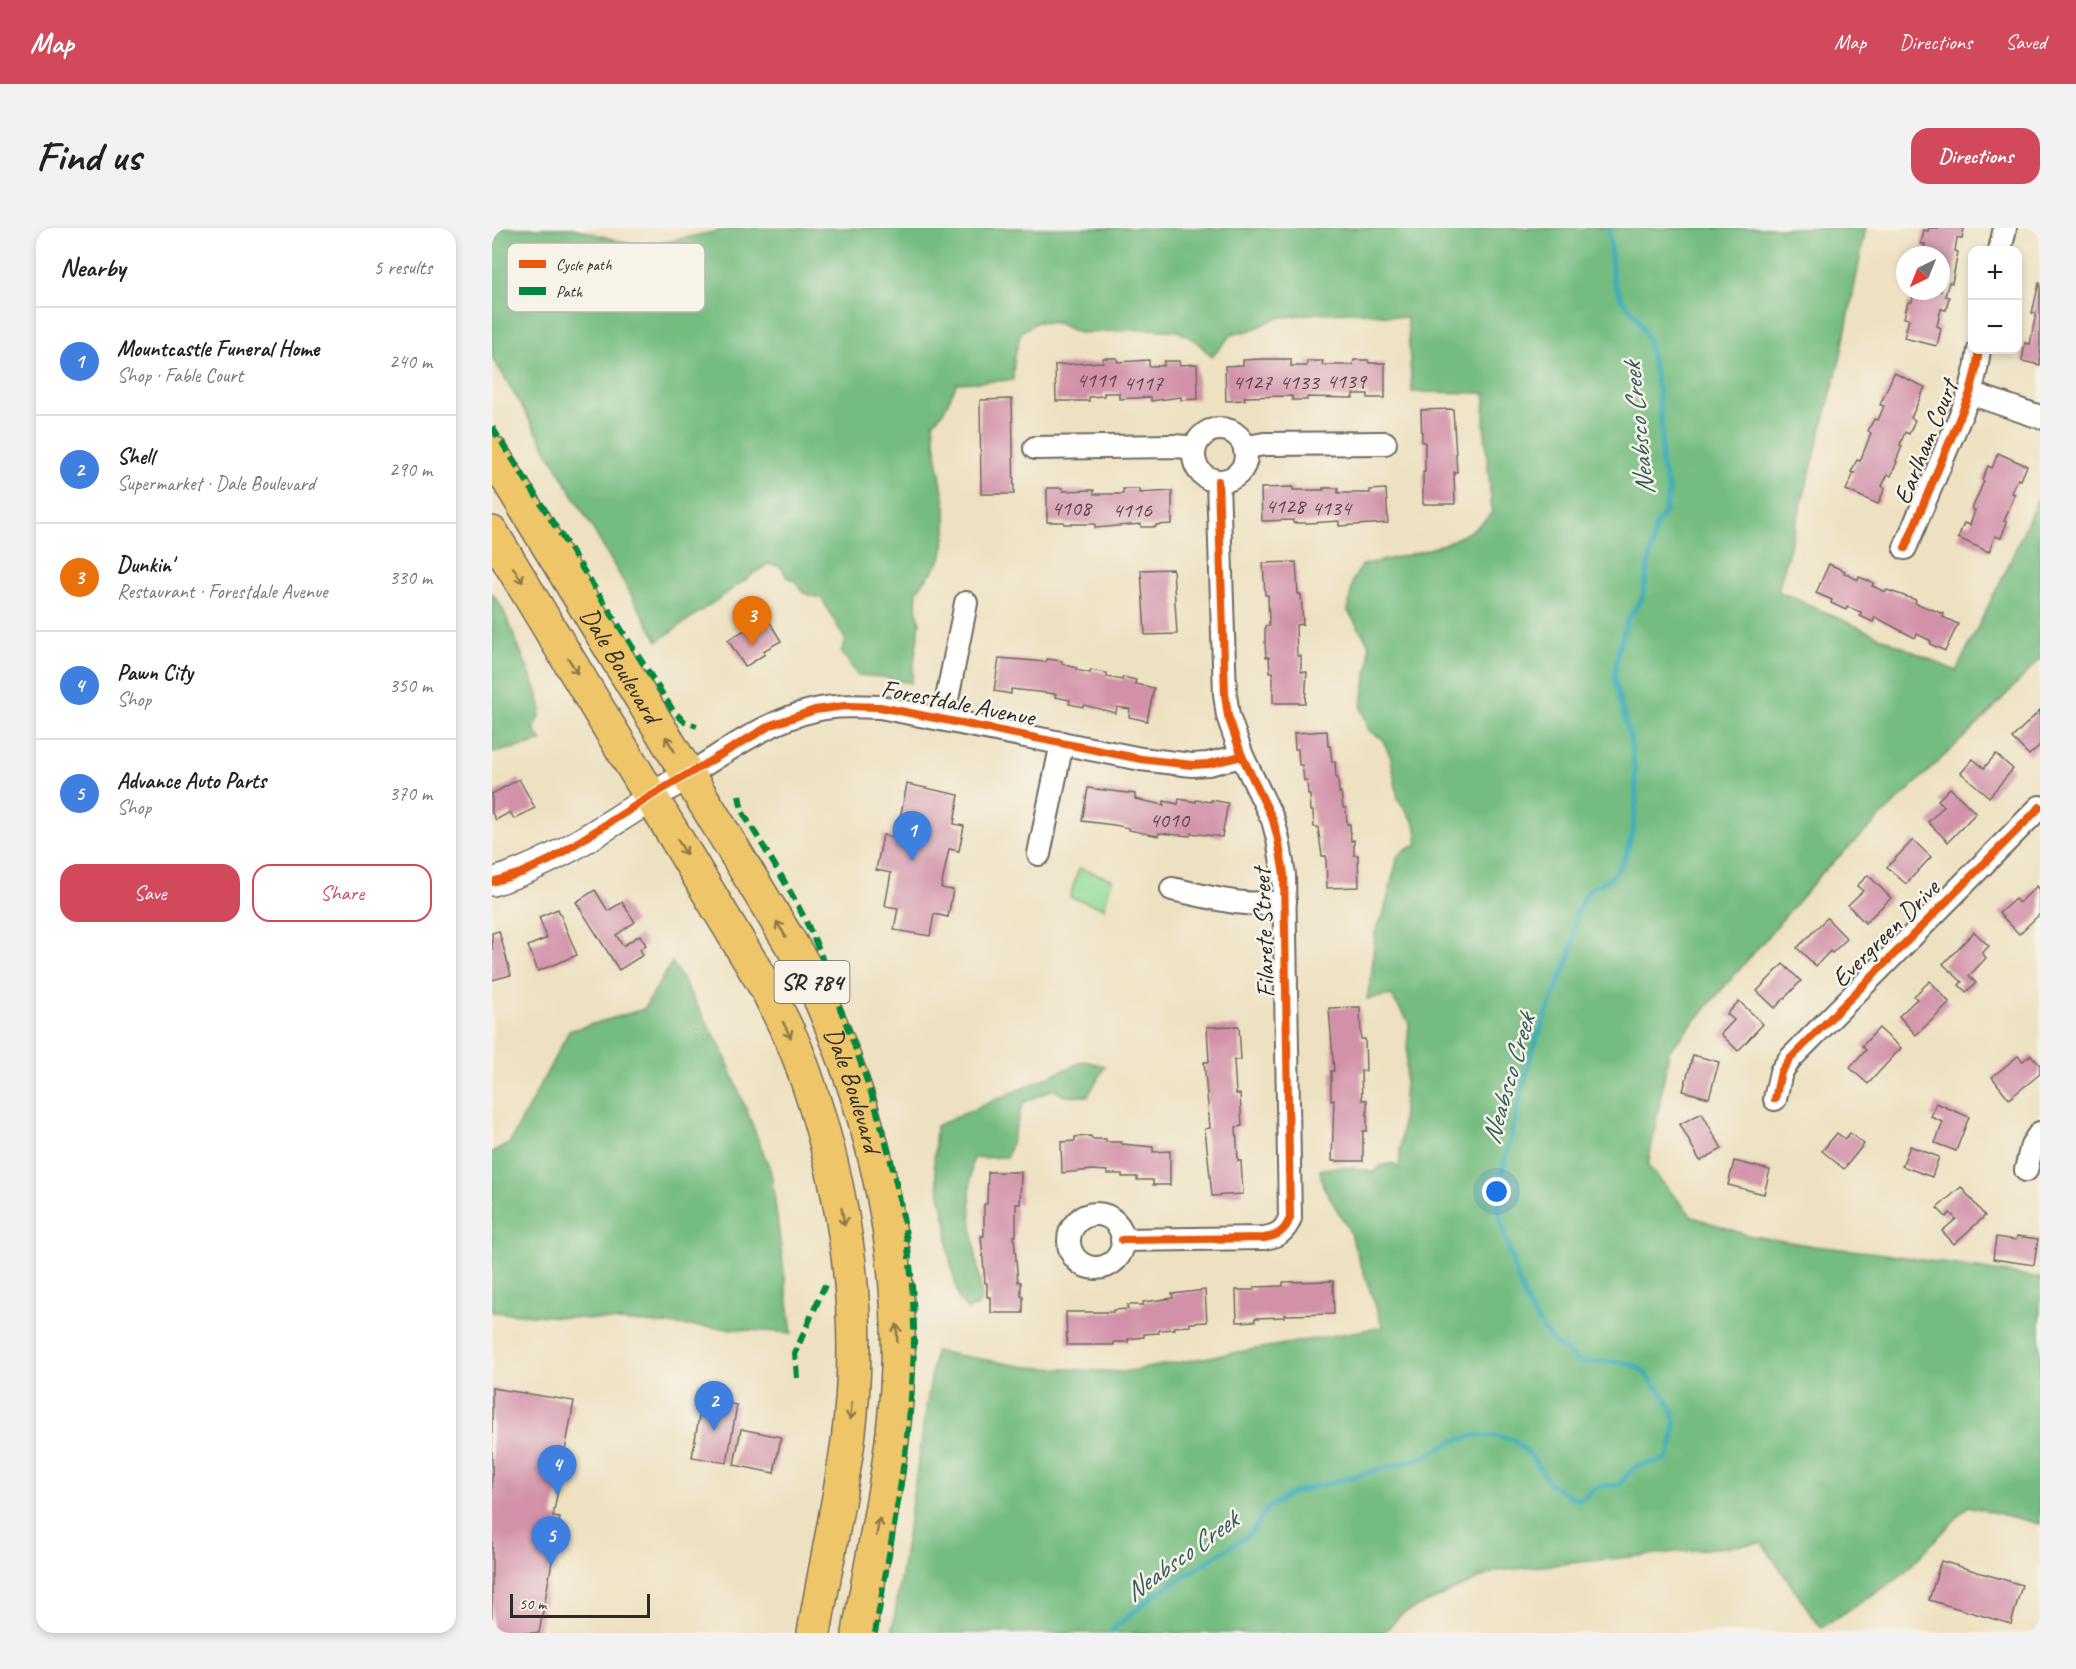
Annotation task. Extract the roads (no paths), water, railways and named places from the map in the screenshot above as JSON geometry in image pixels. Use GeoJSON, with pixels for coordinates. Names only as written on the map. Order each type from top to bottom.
{"type":"FeatureCollection","features":[{"type":"Feature","properties":{"kind":"main road","name":"Dale Boulevard"},"geometry":{"type":"LineString","coordinates":[[492,453],[808,972],[852,1076],[882,1181],[896,1295],[898,1368],[883,1499],[859,1633]]}},
{"type":"Feature","properties":{"kind":"main road","name":"Dale Boulevard"},"geometry":{"type":"LineString","coordinates":[[492,533],[768,991],[809,1085],[828,1149],[842,1210],[850,1268],[854,1326],[853,1383],[848,1440],[814,1633]]}},
{"type":"Feature","properties":{"kind":"street"},"geometry":{"type":"LineString","coordinates":[[2001,246],[2005,228]]}},
{"type":"Feature","properties":{"kind":"street","name":"Earlham Court"},"geometry":{"type":"LineString","coordinates":[[1905,548],[1970,393],[1978,354]]}},
{"type":"Feature","properties":{"kind":"street"},"geometry":{"type":"LineString","coordinates":[[1970,393],[2040,417]]}},
{"type":"Feature","properties":{"kind":"street"},"geometry":{"type":"LineString","coordinates":[[1218,429],[1232,432],[1241,440],[1245,450],[1244,464],[1240,471],[1230,478],[1218,480],[1204,476],[1195,461],[1194,451],[1204,434],[1218,429]]}},
{"type":"Feature","properties":{"kind":"street"},"geometry":{"type":"LineString","coordinates":[[1245,450],[1264,444],[1385,443]]}},
{"type":"Feature","properties":{"kind":"street"},"geometry":{"type":"LineString","coordinates":[[1035,448],[1172,446],[1188,447],[1194,451]]}},
{"type":"Feature","properties":{"kind":"street","name":"Filarete Street"},"geometry":{"type":"LineString","coordinates":[[1122,1240],[1264,1238],[1277,1235],[1286,1228],[1290,1218],[1285,901],[1282,856],[1273,820],[1242,756],[1228,716],[1225,694],[1218,480]]}},
{"type":"Feature","properties":{"kind":"street"},"geometry":{"type":"LineString","coordinates":[[943,719],[966,603]]}},
{"type":"Feature","properties":{"kind":"street","name":"Forestdale Avenue"},"geometry":{"type":"LineString","coordinates":[[492,882],[521,873],[550,860],[651,796],[771,725],[816,710],[844,706],[880,707],[1176,764],[1208,764],[1242,756]]}},
{"type":"Feature","properties":{"kind":"street"},"geometry":{"type":"LineString","coordinates":[[1039,854],[1062,743]]}},
{"type":"Feature","properties":{"kind":"street","name":"Evergreen Drive"},"geometry":{"type":"LineString","coordinates":[[1775,1099],[1781,1072],[1790,1059],[2040,807]]}},
{"type":"Feature","properties":{"kind":"street"},"geometry":{"type":"LineString","coordinates":[[1172,889],[1247,904],[1268,905],[1285,901]]}},
{"type":"Feature","properties":{"kind":"street"},"geometry":{"type":"LineString","coordinates":[[2026,1170],[2032,1145],[2040,1133]]}},
{"type":"Feature","properties":{"kind":"waterway","name":"Neabsco Creek"},"geometry":{"type":"LineString","coordinates":[[1112,1633],[1114,1628],[1153,1596],[1250,1534],[1267,1509],[1292,1493],[1422,1458],[1454,1441],[1476,1435],[1514,1440],[1533,1458],[1550,1484],[1575,1499],[1584,1498],[1592,1490],[1600,1487],[1619,1485],[1636,1466],[1667,1459],[1675,1427],[1668,1401],[1644,1372],[1637,1367],[1623,1362],[1581,1363],[1551,1340],[1529,1308],[1519,1283],[1500,1218],[1499,1185],[1531,1054],[1571,952],[1577,912],[1588,890],[1613,877],[1625,857],[1633,830],[1636,802],[1635,770],[1630,739],[1614,679],[1618,650],[1628,618],[1642,599],[1656,524],[1665,512],[1669,491],[1661,463],[1662,433],[1658,389],[1648,341],[1637,317],[1623,301],[1613,281],[1609,228]]}},
{"type":"Feature","properties":{"kind":"place","name":"Dunkin'"},"geometry":{"type":"Point","coordinates":[752,646]}},
{"type":"Feature","properties":{"kind":"place","name":"Mountcastle Funeral Home"},"geometry":{"type":"Point","coordinates":[912,861]}},
{"type":"Feature","properties":{"kind":"place","name":"Shell"},"geometry":{"type":"Point","coordinates":[714,1431]}},
{"type":"Feature","properties":{"kind":"place","name":"Pawn City"},"geometry":{"type":"Point","coordinates":[557,1495]}},
{"type":"Feature","properties":{"kind":"place","name":"Advance Auto Parts"},"geometry":{"type":"Point","coordinates":[551,1566]}}]}
